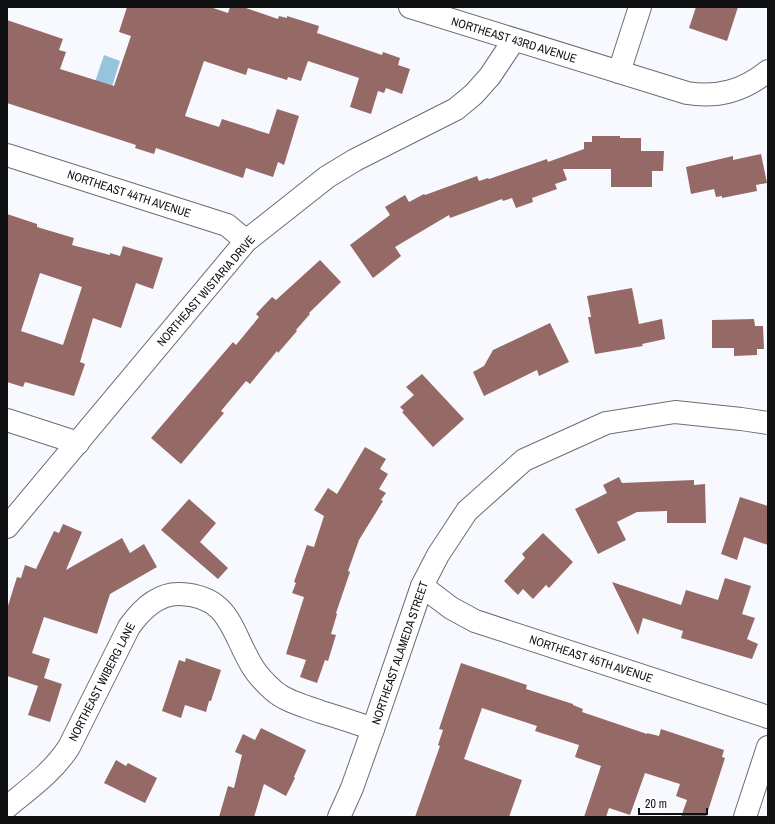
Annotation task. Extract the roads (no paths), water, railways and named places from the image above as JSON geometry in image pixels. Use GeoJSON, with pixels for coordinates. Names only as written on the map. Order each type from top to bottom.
{"type":"FeatureCollection","features":[{"type":"Feature","properties":{"kind":"street","name":"NORTHEAST 43RD AVENUE"},"geometry":{"type":"LineString","coordinates":[[410,7],[618,72]]}},
{"type":"Feature","properties":{"kind":"street"},"geometry":{"type":"LineString","coordinates":[[640,7],[618,72],[670,88],[702,95],[719,94],[736,90],[757,80],[768,71]]}},
{"type":"Feature","properties":{"kind":"street","name":"NORTHEAST WISTARIA DRIVE"},"geometry":{"type":"LineString","coordinates":[[7,527],[246,241],[327,177],[355,160],[456,109],[474,94],[490,76],[514,40]]}},
{"type":"Feature","properties":{"kind":"street","name":"NORTHEAST 44TH AVENUE"},"geometry":{"type":"LineString","coordinates":[[7,155],[227,225],[246,241]]}},
{"type":"Feature","properties":{"kind":"street","name":"NORTHEAST ALAMEDA STREET"},"geometry":{"type":"LineString","coordinates":[[338,817],[352,788],[422,586],[438,555],[467,511],[524,460],[606,423],[675,412],[741,418],[768,423]]}},
{"type":"Feature","properties":{"kind":"street"},"geometry":{"type":"LineString","coordinates":[[7,420],[78,442]]}},
{"type":"Feature","properties":{"kind":"street","name":"NORTHEAST 45TH AVENUE"},"geometry":{"type":"LineString","coordinates":[[422,586],[451,608],[475,621],[768,716]]}},
{"type":"Feature","properties":{"kind":"street","name":"NORTHEAST WIBERG LANE"},"geometry":{"type":"LineString","coordinates":[[7,806],[50,771],[61,759],[69,747],[129,627],[139,614],[148,605],[158,599],[174,594],[192,594],[206,598],[220,608],[230,620],[252,666],[262,679],[276,692],[294,703],[373,729]]}},
{"type":"Feature","properties":{"kind":"street"},"geometry":{"type":"LineString","coordinates":[[745,817],[768,748]]}},
{"type":"Feature","properties":{"kind":"water"},"geometry":{"type":"Polygon","coordinates":[[[104,55],[120,61],[110,93],[93,88],[104,55]]]}}]}
